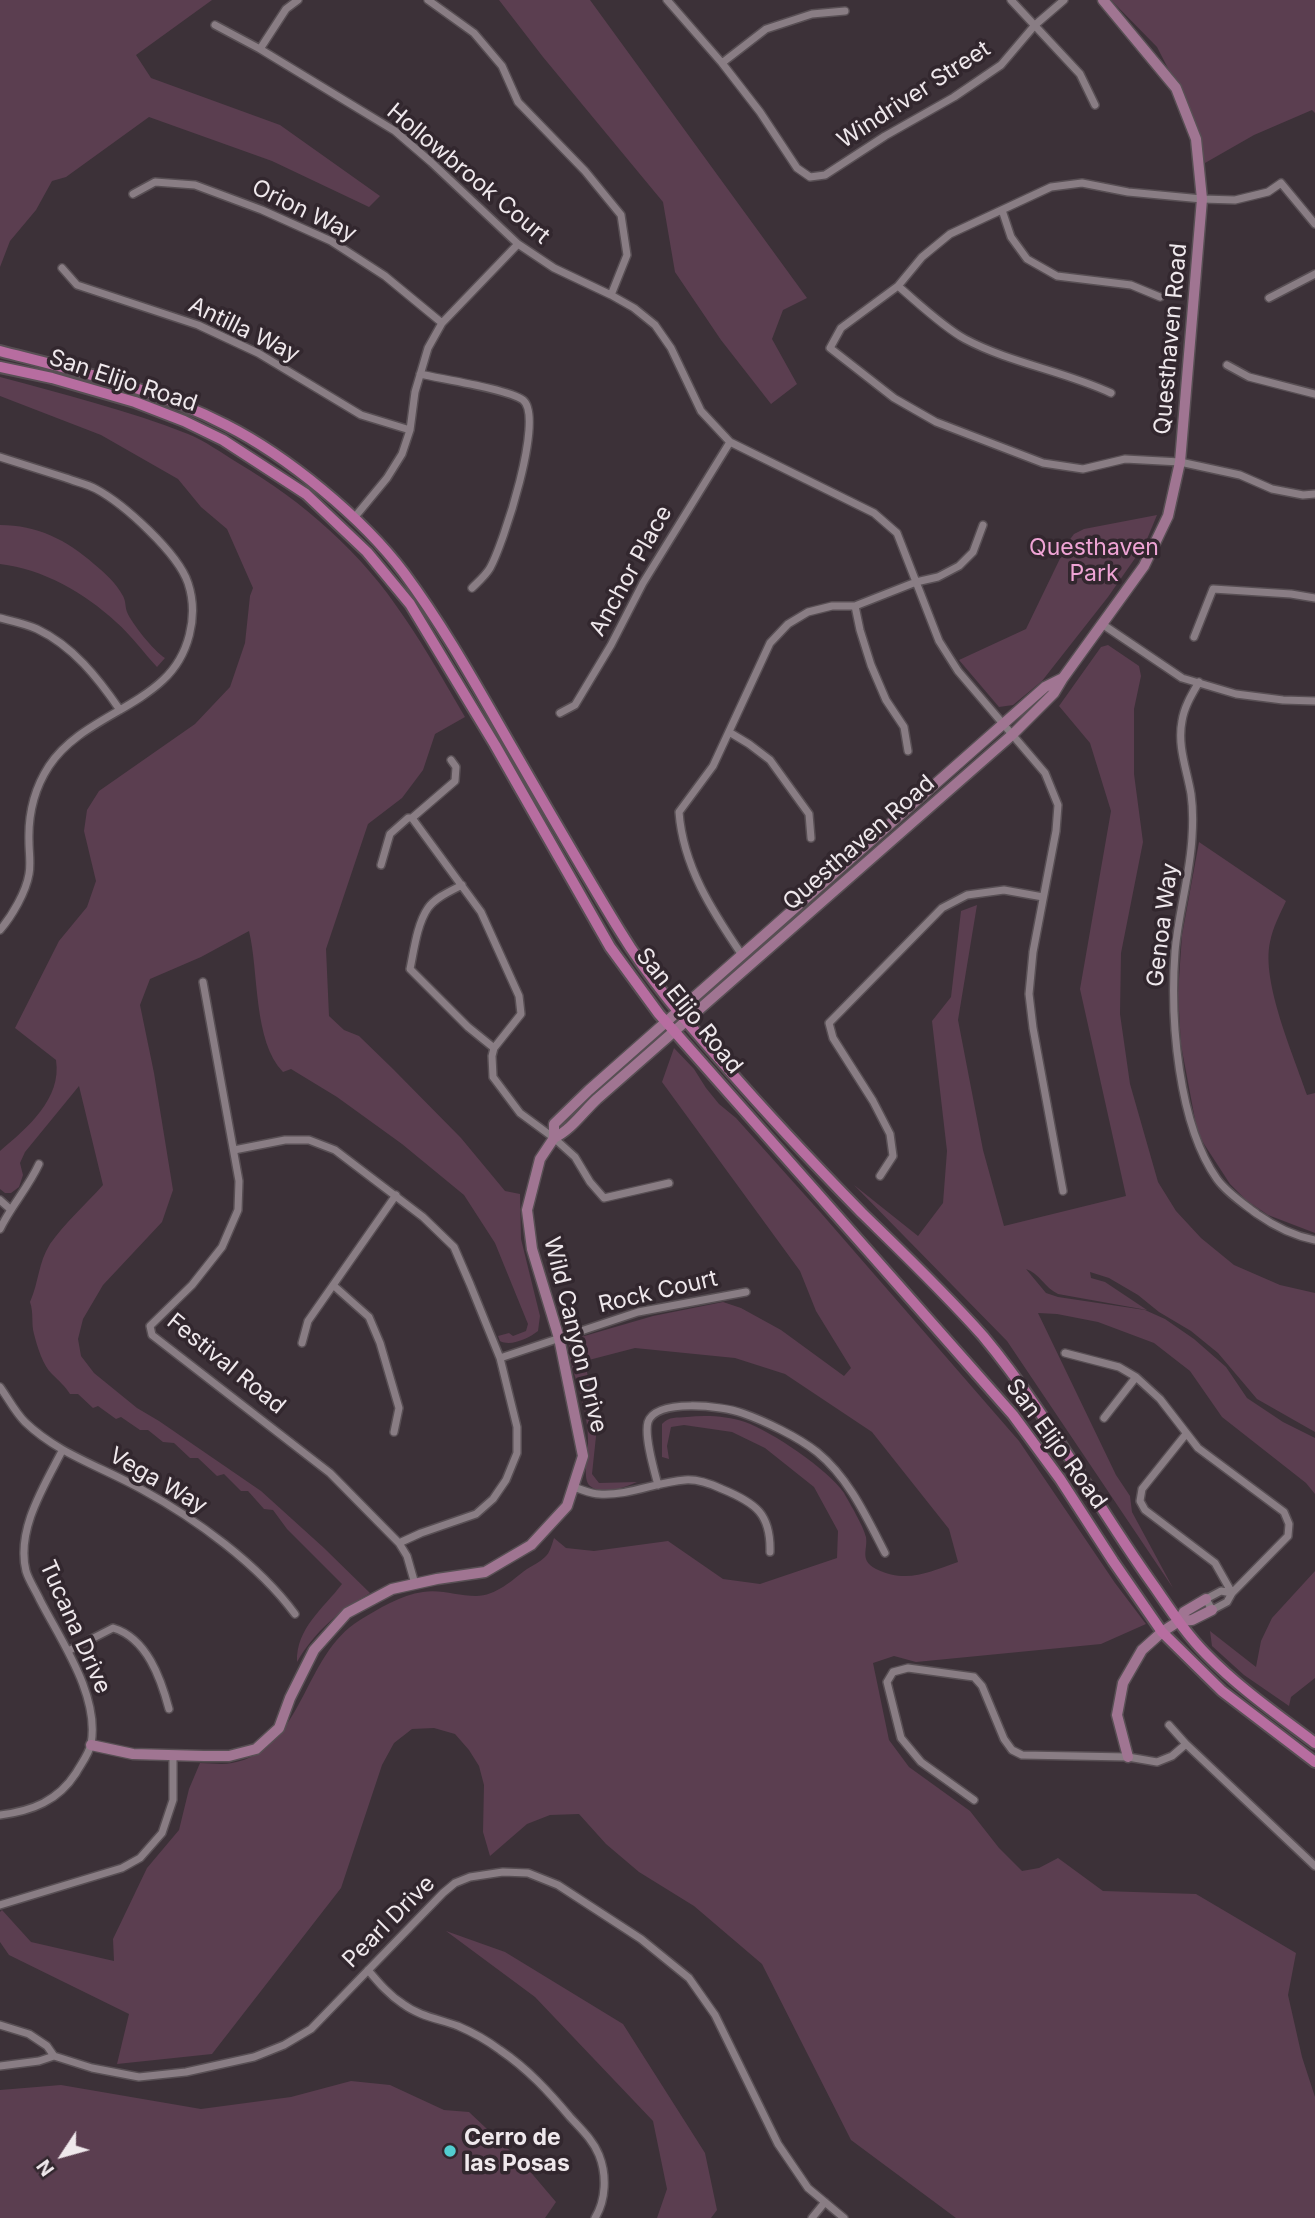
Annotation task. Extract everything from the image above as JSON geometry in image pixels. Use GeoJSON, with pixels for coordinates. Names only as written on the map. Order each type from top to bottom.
{"type":"FeatureCollection","features":[{"type":"Feature","properties":{"kind":"main road","name":"San Elijo Road"},"geometry":{"type":"LineString","coordinates":[[0,351],[128,384],[177,402],[227,425],[306,477],[354,518],[402,570],[442,628],[640,964],[750,1094],[859,1210],[962,1311],[1007,1365],[1050,1426],[1126,1547],[1205,1654],[1250,1694],[1315,1743]]}},
{"type":"Feature","properties":{"kind":"main road","name":"San Elijo Road"},"geometry":{"type":"LineString","coordinates":[[0,367],[52,378],[135,402],[223,440],[306,494],[367,552],[410,604],[502,756],[610,947],[666,1023],[1013,1415],[1060,1479],[1162,1632],[1222,1691],[1315,1762]]}},
{"type":"Feature","properties":{"kind":"street"},"geometry":{"type":"LineString","coordinates":[[260,49],[286,9],[298,0]]}},
{"type":"Feature","properties":{"kind":"street"},"geometry":{"type":"LineString","coordinates":[[428,0],[474,33],[502,66],[518,102],[585,171],[621,215],[627,255],[611,295]]}},
{"type":"Feature","properties":{"kind":"street"},"geometry":{"type":"LineString","coordinates":[[667,0],[722,63],[766,29],[812,14],[845,11]]}},
{"type":"Feature","properties":{"kind":"street"},"geometry":{"type":"LineString","coordinates":[[1011,0],[1080,75],[1094,105]]}},
{"type":"Feature","properties":{"kind":"street","name":"Windriver Street"},"geometry":{"type":"LineString","coordinates":[[722,63],[760,112],[797,168],[806,176],[821,177],[885,136],[954,97],[1000,65],[1035,25],[1064,0]]}},
{"type":"Feature","properties":{"kind":"street","name":"Questhaven Road"},"geometry":{"type":"LineString","coordinates":[[674,1032],[1013,734],[1054,693],[1144,566],[1168,516],[1180,462],[1202,199],[1196,139],[1176,88],[1103,0]]}},
{"type":"Feature","properties":{"kind":"street","name":"Hollowbrook Court"},"geometry":{"type":"LineString","coordinates":[[215,25],[260,49],[395,131],[518,244],[554,268],[634,308],[655,326],[671,348],[701,411],[730,442],[874,513],[897,533],[939,641],[958,671],[1045,773],[1058,805],[1056,831],[1032,952],[1029,994],[1063,1191]]}},
{"type":"Feature","properties":{"kind":"street","name":"Orion Way"},"geometry":{"type":"LineString","coordinates":[[133,194],[155,182],[195,185],[262,210],[331,241],[385,276],[442,323]]}},
{"type":"Feature","properties":{"kind":"street"},"geometry":{"type":"LineString","coordinates":[[1315,224],[1281,183],[1268,192],[1235,200],[1128,192],[1082,183],[1051,187],[950,234],[922,257],[898,285],[841,328],[830,348],[894,398],[936,422],[1043,463],[1083,469],[1125,459],[1180,462],[1240,475],[1272,489],[1303,495],[1315,494]]}},
{"type":"Feature","properties":{"kind":"street"},"geometry":{"type":"LineString","coordinates":[[1002,210],[1012,237],[1027,260],[1057,276],[1131,285],[1160,297]]}},
{"type":"Feature","properties":{"kind":"street"},"geometry":{"type":"LineString","coordinates":[[354,518],[387,478],[402,454],[410,430],[420,374],[428,348],[442,323],[518,244]]}},
{"type":"Feature","properties":{"kind":"street","name":"Antilla Way"},"geometry":{"type":"LineString","coordinates":[[62,268],[77,285],[198,324],[258,353],[361,415],[410,430]]}},
{"type":"Feature","properties":{"kind":"street"},"geometry":{"type":"LineString","coordinates":[[1269,298],[1315,274]]}},
{"type":"Feature","properties":{"kind":"street"},"geometry":{"type":"LineString","coordinates":[[898,285],[963,338],[1086,381],[1111,393]]}},
{"type":"Feature","properties":{"kind":"street"},"geometry":{"type":"LineString","coordinates":[[1227,366],[1250,377],[1315,394]]}},
{"type":"Feature","properties":{"kind":"street"},"geometry":{"type":"LineString","coordinates":[[420,374],[488,388],[522,399],[529,407],[530,422],[523,472],[490,569],[472,588]]}},
{"type":"Feature","properties":{"kind":"street","name":"Anchor Place"},"geometry":{"type":"LineString","coordinates":[[560,713],[575,705],[611,645],[643,583],[730,442]]}},
{"type":"Feature","properties":{"kind":"street"},"geometry":{"type":"LineString","coordinates":[[0,457],[95,488],[134,516],[170,554],[188,582],[193,613],[189,641],[178,665],[149,692],[71,743],[50,765],[34,794],[29,828],[29,874],[12,916],[0,930]]}},
{"type":"Feature","properties":{"kind":"street"},"geometry":{"type":"LineString","coordinates":[[742,955],[700,889],[680,828],[679,812],[713,766],[770,643],[788,624],[808,612],[832,606],[855,606],[916,582],[938,577],[959,566],[973,552],[983,524]]}},
{"type":"Feature","properties":{"kind":"street"},"geometry":{"type":"LineString","coordinates":[[1195,637],[1213,589],[1315,598]]}},
{"type":"Feature","properties":{"kind":"street"},"geometry":{"type":"LineString","coordinates":[[855,606],[871,665],[886,701],[904,727],[908,751]]}},
{"type":"Feature","properties":{"kind":"street"},"geometry":{"type":"LineString","coordinates":[[0,618],[36,628],[61,644],[97,676],[120,710]]}},
{"type":"Feature","properties":{"kind":"street"},"geometry":{"type":"LineString","coordinates":[[1102,624],[1182,678],[1236,694],[1315,701]]}},
{"type":"Feature","properties":{"kind":"street","name":"Questhaven Road"},"geometry":{"type":"LineString","coordinates":[[666,1023],[1045,687],[1063,678]]}},
{"type":"Feature","properties":{"kind":"street","name":"Genoa Way"},"geometry":{"type":"LineString","coordinates":[[1199,682],[1188,700],[1181,722],[1181,751],[1194,814],[1175,950],[1173,1006],[1188,1115],[1195,1137],[1218,1181],[1268,1221],[1290,1233],[1315,1240]]}},
{"type":"Feature","properties":{"kind":"street"},"geometry":{"type":"LineString","coordinates":[[729,732],[770,760],[809,814],[811,838]]}},
{"type":"Feature","properties":{"kind":"street"},"geometry":{"type":"LineString","coordinates":[[381,865],[390,834],[455,781],[456,767],[451,760]]}},
{"type":"Feature","properties":{"kind":"street"},"geometry":{"type":"LineString","coordinates":[[412,818],[481,912],[519,996],[521,1014],[494,1048],[494,1077],[520,1113],[575,1157],[590,1182],[604,1198],[669,1183]]}},
{"type":"Feature","properties":{"kind":"street"},"geometry":{"type":"LineString","coordinates":[[462,885],[428,908],[410,969],[494,1048]]}},
{"type":"Feature","properties":{"kind":"street"},"geometry":{"type":"LineString","coordinates":[[880,1176],[893,1156],[890,1134],[873,1101],[833,1038],[828,1023],[942,908],[967,895],[1003,890],[1043,897]]}},
{"type":"Feature","properties":{"kind":"street"},"geometry":{"type":"LineString","coordinates":[[203,982],[234,1150],[285,1140],[309,1140],[335,1150],[396,1195],[454,1248],[500,1358],[517,1427],[517,1453],[506,1480],[493,1499],[476,1514],[399,1543]]}},
{"type":"Feature","properties":{"kind":"street","name":"Wild Canyon Drive"},"geometry":{"type":"LineString","coordinates":[[554,1138],[554,1124],[666,1023]]}},
{"type":"Feature","properties":{"kind":"street","name":"Wild Canyon Drive"},"geometry":{"type":"LineString","coordinates":[[91,1745],[133,1754],[173,1755],[229,1756],[256,1749],[279,1728],[290,1698],[314,1650],[347,1613],[392,1589],[485,1572],[531,1545],[567,1506],[583,1456],[559,1338],[532,1249],[527,1210],[540,1159],[554,1138],[565,1133],[597,1099],[674,1032]]}},
{"type":"Feature","properties":{"kind":"street","name":"Festival Road"},"geometry":{"type":"LineString","coordinates":[[234,1150],[239,1181],[238,1210],[222,1247],[192,1285],[150,1326],[152,1335],[330,1472],[399,1543],[407,1556],[415,1584]]}},
{"type":"Feature","properties":{"kind":"street"},"geometry":{"type":"LineString","coordinates":[[0,1229],[10,1209],[30,1184],[39,1164]]}},
{"type":"Feature","properties":{"kind":"street"},"geometry":{"type":"LineString","coordinates":[[302,1343],[308,1321],[396,1195]]}},
{"type":"Feature","properties":{"kind":"street"},"geometry":{"type":"LineString","coordinates":[[0,1200],[10,1209]]}},
{"type":"Feature","properties":{"kind":"street"},"geometry":{"type":"LineString","coordinates":[[333,1285],[369,1317],[380,1343],[399,1408],[394,1432]]}},
{"type":"Feature","properties":{"kind":"street","name":"Rock Court"},"geometry":{"type":"LineString","coordinates":[[500,1358],[638,1312],[747,1292]]}},
{"type":"Feature","properties":{"kind":"street"},"geometry":{"type":"LineString","coordinates":[[1065,1353],[1119,1367],[1136,1377],[1160,1399],[1198,1448],[1284,1512],[1289,1524],[1289,1536],[1232,1593],[1227,1602],[1192,1620],[1179,1621]]}},
{"type":"Feature","properties":{"kind":"street"},"geometry":{"type":"LineString","coordinates":[[1104,1418],[1136,1377]]}},
{"type":"Feature","properties":{"kind":"street","name":"Vega Way"},"geometry":{"type":"LineString","coordinates":[[0,1387],[24,1421],[62,1451],[141,1489],[214,1536],[279,1592],[295,1614]]}},
{"type":"Feature","properties":{"kind":"street"},"geometry":{"type":"LineString","coordinates":[[659,1485],[650,1455],[648,1423],[654,1412],[669,1406],[712,1407],[741,1412],[780,1430],[817,1452],[846,1482],[885,1553]]}},
{"type":"Feature","properties":{"kind":"street"},"geometry":{"type":"LineString","coordinates":[[1186,1434],[1142,1489],[1140,1501],[1145,1510],[1215,1563],[1232,1593]]}},
{"type":"Feature","properties":{"kind":"street","name":"Tucana Drive"},"geometry":{"type":"LineString","coordinates":[[0,1815],[48,1803],[61,1793],[78,1770],[91,1745],[91,1709],[68,1651],[26,1572],[24,1545],[27,1526],[62,1451]]}},
{"type":"Feature","properties":{"kind":"street"},"geometry":{"type":"LineString","coordinates":[[573,1487],[596,1494],[624,1494],[688,1480],[713,1485],[745,1498],[761,1513],[770,1532],[770,1552]]}},
{"type":"Feature","properties":{"kind":"street"},"geometry":{"type":"LineString","coordinates":[[1128,1757],[1117,1715],[1122,1683],[1142,1650],[1179,1621],[1184,1612],[1221,1591],[1232,1593]]}},
{"type":"Feature","properties":{"kind":"street"},"geometry":{"type":"LineString","coordinates":[[1206,1599],[1212,1610]]}},
{"type":"Feature","properties":{"kind":"street"},"geometry":{"type":"LineString","coordinates":[[68,1651],[113,1628],[121,1631],[138,1645],[159,1673],[169,1709]]}},
{"type":"Feature","properties":{"kind":"street"},"geometry":{"type":"LineString","coordinates":[[974,1800],[921,1762],[901,1738],[887,1682],[893,1672],[908,1668],[974,1678],[982,1686],[1004,1739],[1012,1751],[1022,1755],[1128,1757],[1157,1762],[1172,1756],[1186,1744]]}},
{"type":"Feature","properties":{"kind":"street"},"geometry":{"type":"LineString","coordinates":[[1169,1725],[1315,1866]]}},
{"type":"Feature","properties":{"kind":"street"},"geometry":{"type":"LineString","coordinates":[[0,1905],[121,1868],[141,1858],[162,1833],[173,1800],[173,1755]]}},
{"type":"Feature","properties":{"kind":"street","name":"Pearl Drive"},"geometry":{"type":"LineString","coordinates":[[0,2025],[29,2034],[47,2046],[54,2056],[92,2068],[139,2077],[186,2072],[254,2057],[284,2045],[311,2029],[455,1883],[470,1877],[503,1872],[528,1873],[558,1885],[641,1939],[689,1978],[715,2015],[778,2144],[808,2188],[844,2218]]}},
{"type":"Feature","properties":{"kind":"street"},"geometry":{"type":"LineString","coordinates":[[368,1970],[384,1989],[404,2006],[460,2027],[499,2049],[536,2078],[591,2140],[600,2157],[604,2190],[596,2218]]}},
{"type":"Feature","properties":{"kind":"street"},"geometry":{"type":"LineString","coordinates":[[0,2066],[39,2061],[54,2056]]}},
{"type":"Feature","properties":{"kind":"street"},"geometry":{"type":"LineString","coordinates":[[812,2218],[825,2202]]}},
{"type":"Feature","properties":{"kind":"green space"},"geometry":{"type":"Polygon","coordinates":[[[0,0],[212,0],[136,55],[151,78],[280,125],[380,196],[369,207],[272,161],[149,117],[66,177],[52,181],[36,210],[10,241],[0,267],[0,0]]]}},
{"type":"Feature","properties":{"kind":"green space"},"geometry":{"type":"Polygon","coordinates":[[[499,0],[590,0],[807,298],[783,310],[772,339],[797,384],[771,404],[721,340],[675,272],[663,202],[499,0]]]}},
{"type":"Feature","properties":{"kind":"green space"},"geometry":{"type":"Polygon","coordinates":[[[1111,0],[1315,0],[1315,113],[1312,110],[1254,135],[1205,163],[1189,109],[1157,47],[1111,0]]]}},
{"type":"Feature","properties":{"kind":"green space"},"geometry":{"type":"Polygon","coordinates":[[[0,377],[118,410],[188,434],[213,447],[286,495],[330,531],[370,571],[420,641],[465,717],[435,734],[423,770],[402,798],[368,824],[326,949],[329,1016],[344,1030],[359,1036],[393,1069],[461,1138],[505,1191],[520,1194],[521,1239],[540,1316],[538,1331],[514,1342],[500,1341],[498,1336],[509,1333],[513,1336],[526,1331],[528,1324],[495,1243],[464,1195],[402,1144],[337,1097],[291,1069],[283,1072],[273,1059],[266,1043],[258,1005],[249,931],[201,957],[150,979],[140,1005],[173,1190],[162,1222],[103,1285],[83,1319],[78,1339],[81,1356],[94,1373],[137,1408],[261,1491],[370,1593],[329,1623],[297,1662],[301,1639],[306,1629],[342,1584],[287,1529],[273,1510],[264,1509],[248,1491],[241,1491],[224,1474],[217,1476],[198,1458],[190,1458],[174,1443],[163,1442],[148,1430],[140,1430],[121,1417],[116,1419],[98,1406],[93,1408],[78,1394],[70,1394],[49,1370],[41,1356],[33,1330],[30,1302],[43,1258],[56,1236],[103,1185],[79,1086],[25,1152],[20,1163],[23,1175],[19,1187],[11,1193],[0,1189],[0,1151],[40,1112],[54,1087],[56,1060],[15,1028],[59,941],[87,907],[96,881],[84,831],[87,810],[99,791],[195,724],[230,687],[245,643],[253,588],[227,529],[201,507],[178,479],[101,435],[0,396],[0,377]]]}},
{"type":"Feature","properties":{"kind":"green space","name":"Questhaven Park"},"geometry":{"type":"Polygon","coordinates":[[[1157,515],[1145,544],[1108,597],[1042,681],[1013,705],[999,707],[959,660],[1026,629],[1074,534],[1084,529],[1157,515]]]}},
{"type":"Feature","properties":{"kind":"green space"},"geometry":{"type":"Polygon","coordinates":[[[0,525],[39,531],[84,555],[117,587],[134,623],[149,644],[165,658],[157,667],[104,611],[77,592],[32,571],[0,564],[0,525]]]}},
{"type":"Feature","properties":{"kind":"green space"},"geometry":{"type":"Polygon","coordinates":[[[1108,645],[1139,666],[1141,676],[1134,709],[1134,774],[1143,842],[1121,953],[1120,1014],[1130,1084],[1158,1182],[1176,1211],[1201,1238],[1234,1265],[1280,1285],[1315,1293],[1315,1432],[1257,1399],[1218,1353],[1191,1331],[1109,1278],[1090,1272],[1091,1278],[1105,1282],[1147,1310],[1058,1294],[1026,1269],[1046,1293],[1145,1310],[1165,1319],[1194,1339],[1226,1367],[1247,1398],[1283,1422],[1315,1438],[1315,1494],[1306,1483],[1222,1417],[1190,1371],[1154,1343],[1098,1322],[1038,1313],[1116,1475],[1130,1496],[1132,1512],[1173,1588],[1007,1341],[854,1185],[918,1236],[943,1203],[947,1151],[932,1021],[951,997],[961,911],[977,905],[958,1020],[983,1150],[1004,1226],[1126,1196],[1080,989],[1111,811],[1090,743],[1059,706],[1101,647],[1108,645]]]}},
{"type":"Feature","properties":{"kind":"green space"},"geometry":{"type":"Polygon","coordinates":[[[1199,842],[1286,901],[1273,931],[1268,958],[1274,998],[1287,1040],[1307,1095],[1315,1093],[1315,1233],[1268,1215],[1246,1200],[1230,1184],[1197,1130],[1181,1045],[1178,993],[1182,935],[1199,842]]]}},
{"type":"Feature","properties":{"kind":"green space"},"geometry":{"type":"Polygon","coordinates":[[[674,1048],[694,1069],[719,1104],[736,1118],[821,1213],[1019,1441],[1146,1624],[1101,1644],[916,1662],[894,1656],[873,1663],[889,1740],[909,1767],[970,1811],[999,1848],[1022,1871],[1039,1868],[1058,1858],[1103,1891],[1196,1894],[1296,1953],[1288,1995],[1302,2057],[1315,2097],[1315,2218],[956,2218],[851,2140],[762,1964],[694,1906],[639,1872],[606,1844],[579,1814],[550,1815],[527,1824],[490,1856],[483,1832],[484,1785],[479,1766],[455,1734],[434,1728],[412,1729],[394,1743],[382,1765],[341,1888],[212,2054],[117,2064],[129,2014],[9,1955],[0,1942],[2,1910],[31,1942],[114,1961],[113,1939],[147,1868],[179,1830],[189,1789],[200,1763],[232,1763],[256,1755],[274,1740],[289,1721],[326,1655],[341,1636],[360,1620],[390,1603],[406,1596],[430,1591],[476,1596],[490,1593],[543,1559],[550,1551],[554,1538],[566,1548],[594,1551],[668,1541],[723,1579],[760,1584],[837,1558],[838,1531],[814,1487],[765,1448],[732,1432],[684,1425],[671,1427],[667,1446],[669,1459],[662,1457],[662,1424],[667,1420],[709,1416],[738,1420],[756,1427],[799,1452],[826,1473],[844,1493],[866,1537],[866,1558],[876,1569],[898,1576],[908,1576],[927,1573],[958,1562],[949,1529],[872,1432],[785,1374],[735,1358],[635,1348],[585,1361],[597,1427],[592,1474],[599,1483],[637,1482],[607,1490],[595,1489],[588,1483],[588,1432],[568,1353],[574,1339],[653,1316],[723,1302],[741,1308],[781,1330],[844,1376],[851,1368],[816,1311],[800,1271],[662,1082],[674,1048]]]}},
{"type":"Feature","properties":{"kind":"green space"},"geometry":{"type":"Polygon","coordinates":[[[1315,1571],[1315,1678],[1291,1697],[1289,1706],[1244,1675],[1212,1646],[1210,1631],[1256,1667],[1261,1641],[1272,1618],[1315,1571]]]}},
{"type":"Feature","properties":{"kind":"green space"},"geometry":{"type":"Polygon","coordinates":[[[446,1931],[505,1952],[623,2024],[705,2153],[717,2210],[711,2218],[657,2218],[667,2189],[653,2121],[535,1997],[446,1931]]]}},
{"type":"Feature","properties":{"kind":"green space"},"geometry":{"type":"Polygon","coordinates":[[[351,2081],[390,2085],[444,2110],[469,2112],[522,2162],[556,2202],[545,2218],[0,2218],[0,2090],[61,2085],[201,2109],[291,2097],[351,2081]]]}},
{"type":"Feature","properties":{"kind":"place","name":"Cerro de las Posas"},"geometry":{"type":"Point","coordinates":[450,2151]}}]}
